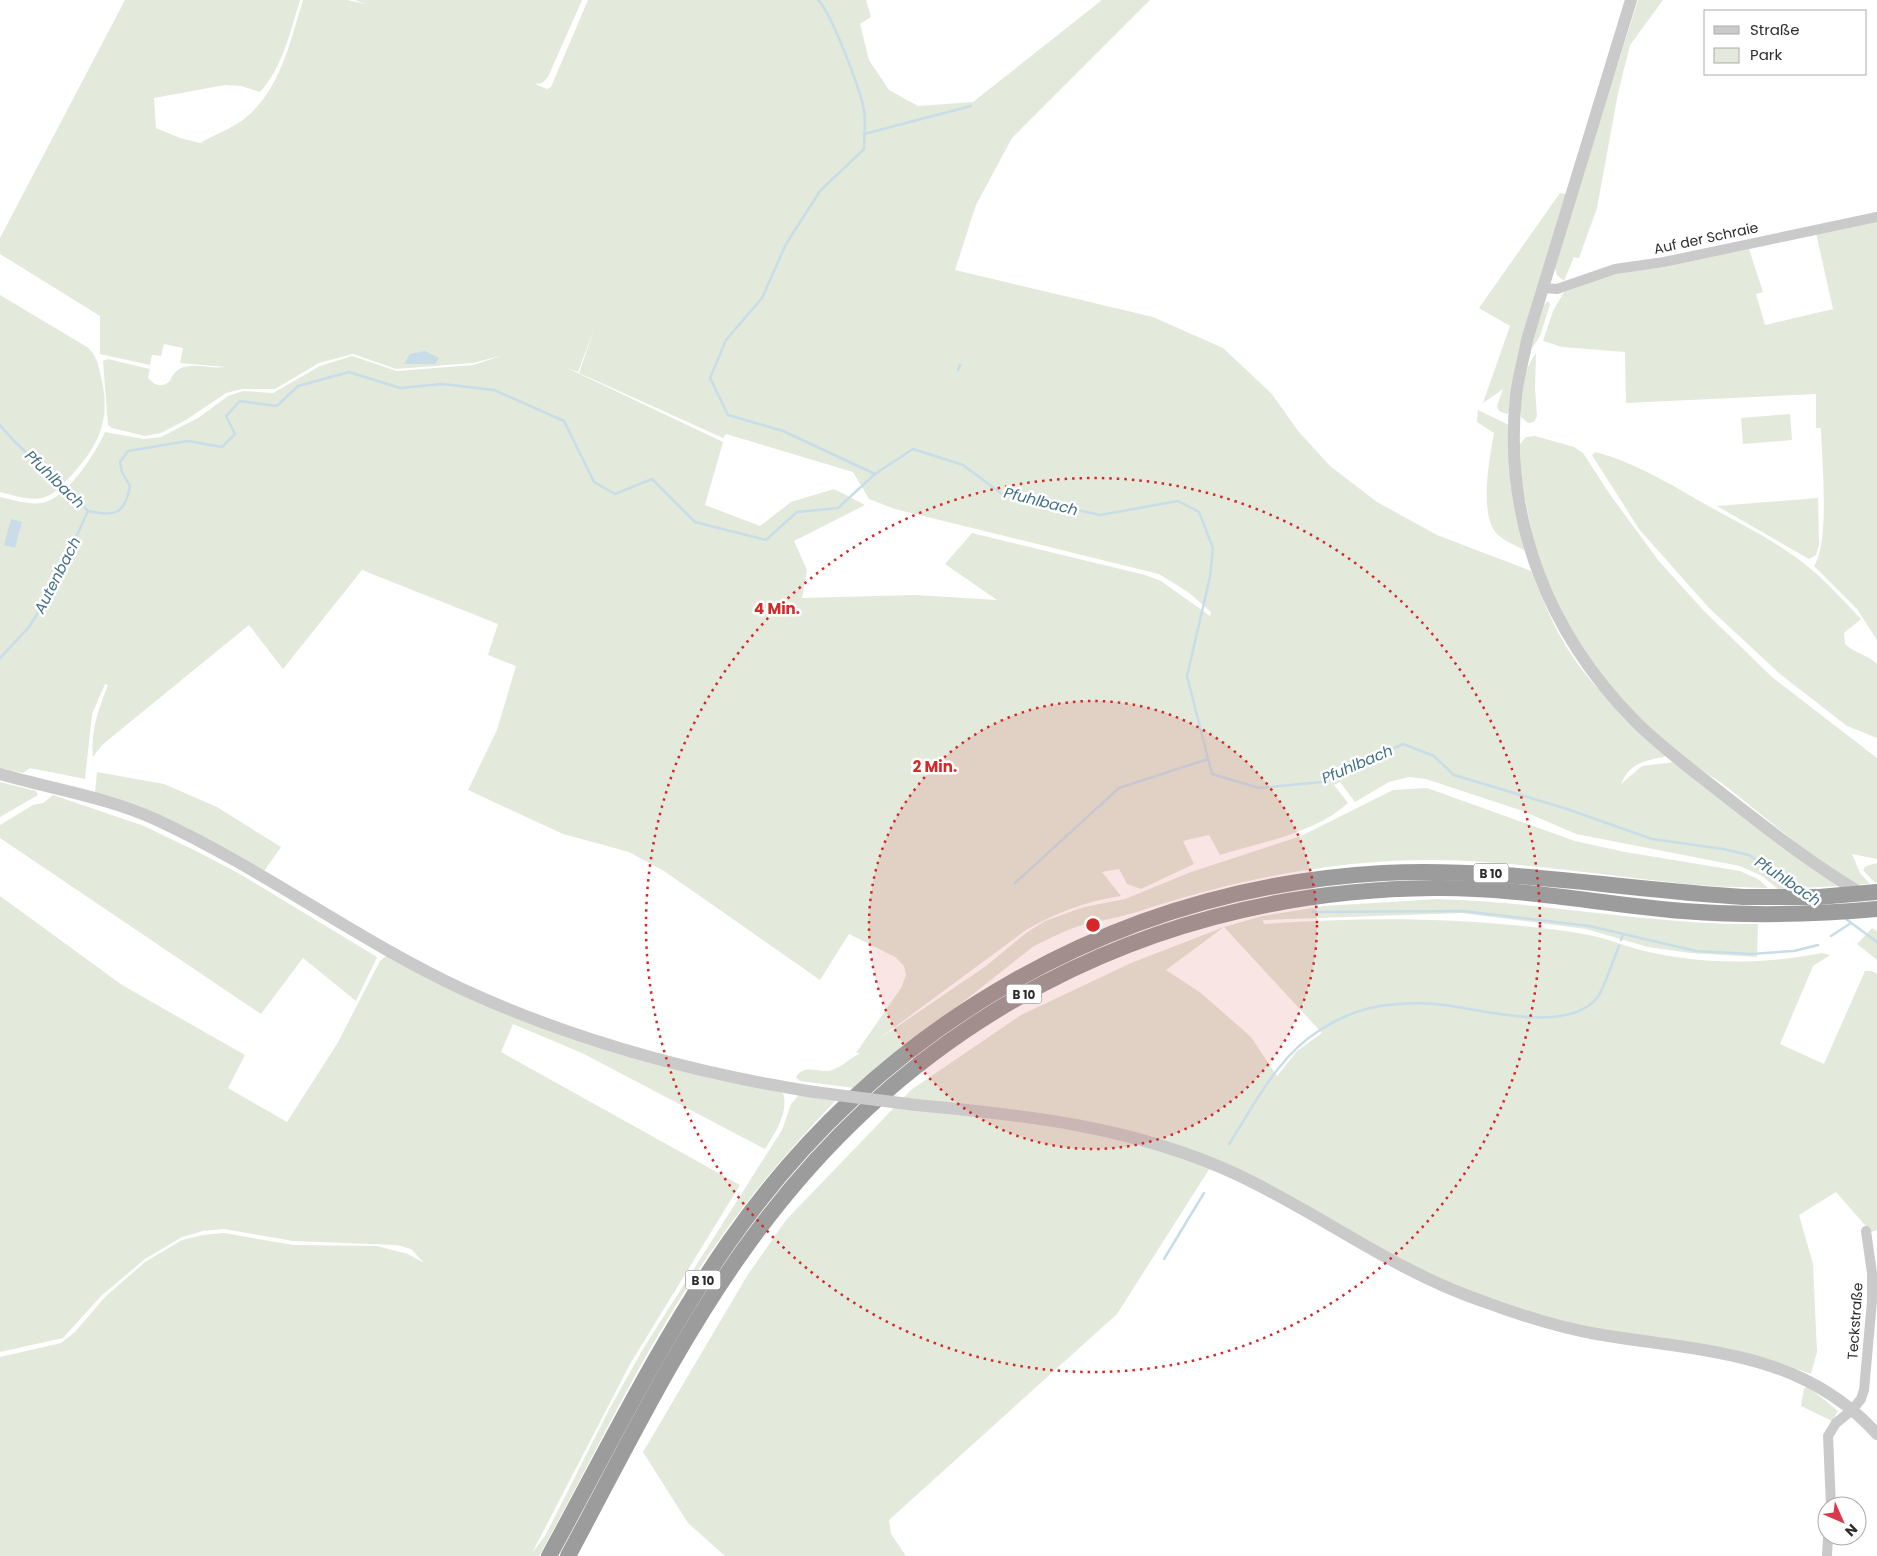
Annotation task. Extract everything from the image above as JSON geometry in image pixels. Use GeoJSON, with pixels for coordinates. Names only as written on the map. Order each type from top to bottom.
{"type":"FeatureCollection","features":[{"type":"Feature","properties":{"kind":"highway","name":"B 10"},"geometry":{"type":"LineString","coordinates":[[549,1556],[676,1323],[715,1261],[760,1199],[821,1130],[886,1068],[955,1016],[1035,968],[1092,941],[1142,921],[1189,906],[1280,884],[1326,878],[1383,873],[1486,873],[1682,893],[1744,897],[1819,897],[1877,892]]}},
{"type":"Feature","properties":{"kind":"highway","name":"B 10"},"geometry":{"type":"LineString","coordinates":[[568,1556],[691,1330],[744,1248],[774,1208],[832,1142],[900,1079],[945,1044],[1012,1001],[1094,959],[1166,931],[1239,910],[1330,894],[1396,889],[1488,890],[1681,910],[1741,914],[1816,914],[1877,909]]}},
{"type":"Feature","properties":{"kind":"street"},"geometry":{"type":"LineString","coordinates":[[1631,0],[1527,340],[1516,394],[1517,477],[1523,519],[1532,559],[1569,639],[1606,690],[1636,723],[1677,758],[1802,855],[1838,880],[1877,902]]}},
{"type":"Feature","properties":{"kind":"street","name":"Auf der Schraie"},"geometry":{"type":"LineString","coordinates":[[1543,288],[1558,289],[1615,269],[1664,262],[1877,217]]}},
{"type":"Feature","properties":{"kind":"street"},"geometry":{"type":"LineString","coordinates":[[0,774],[113,803],[155,819],[212,847],[355,933],[454,985],[553,1025],[628,1050],[704,1071],[814,1092],[1060,1121],[1118,1133],[1176,1150],[1238,1175],[1295,1204],[1388,1258],[1462,1295],[1525,1316],[1590,1332],[1725,1353],[1797,1374],[1832,1394],[1877,1434]]}},
{"type":"Feature","properties":{"kind":"street","name":"Teckstraße"},"geometry":{"type":"LineString","coordinates":[[1831,1496],[1828,1436],[1836,1423],[1852,1410],[1861,1399],[1864,1390],[1872,1302],[1872,1273],[1866,1232]]}},
{"type":"Feature","properties":{"kind":"green space"},"geometry":{"type":"Polygon","coordinates":[[[125,0],[300,0],[289,37],[275,72],[260,92],[241,86],[225,85],[154,98],[156,128],[180,138],[200,143],[239,123],[256,108],[267,94],[282,65],[303,0],[347,0],[365,4],[355,0],[582,0],[548,77],[542,83],[535,84],[547,89],[551,87],[588,0],[866,0],[871,17],[860,24],[869,60],[889,90],[918,106],[973,102],[1102,0],[1150,0],[1012,138],[976,205],[955,270],[1153,317],[1223,348],[1271,393],[1299,432],[1330,466],[1377,502],[1437,535],[1531,571],[1558,633],[1573,658],[1611,703],[1669,756],[1640,763],[1629,771],[1621,784],[1642,766],[1675,762],[1841,886],[1778,889],[1762,876],[1740,866],[1576,834],[1523,811],[1426,779],[1409,777],[1389,782],[1355,802],[1340,782],[1334,785],[1348,803],[1334,814],[1303,830],[1220,855],[1209,835],[1183,841],[1194,864],[1141,889],[1127,884],[1119,869],[1102,872],[1121,896],[1072,908],[1026,930],[876,1041],[986,966],[1026,933],[1045,921],[1084,907],[1125,899],[1191,872],[1301,836],[1393,790],[1427,788],[1575,841],[1625,852],[1740,871],[1758,879],[1768,888],[1723,887],[1498,863],[1437,860],[1361,863],[1248,881],[1066,931],[1034,946],[854,1088],[800,1081],[796,1077],[803,1071],[833,1070],[860,1053],[856,1053],[901,988],[906,975],[904,966],[895,957],[849,934],[820,980],[664,871],[629,852],[563,834],[468,790],[497,730],[516,666],[488,655],[498,624],[362,570],[283,669],[249,625],[102,745],[93,757],[94,729],[108,685],[105,684],[92,714],[85,779],[30,768],[23,773],[0,768],[0,497],[32,503],[42,503],[51,500],[61,493],[79,474],[105,432],[144,439],[161,437],[198,418],[228,396],[243,391],[273,393],[320,366],[352,356],[397,371],[473,365],[504,355],[473,363],[396,369],[353,354],[319,363],[275,389],[242,389],[226,393],[186,420],[161,433],[145,436],[112,428],[108,425],[103,361],[108,359],[150,369],[148,378],[153,383],[159,385],[164,385],[170,381],[174,373],[186,366],[226,367],[180,363],[183,348],[164,344],[161,356],[152,355],[150,365],[100,354],[100,316],[0,254],[0,238],[125,0]],[[596,324],[578,372],[567,368],[723,442],[705,505],[760,526],[791,502],[834,489],[865,505],[794,541],[807,570],[802,598],[915,595],[997,600],[945,564],[972,533],[1145,575],[1161,581],[1210,616],[1211,612],[1188,592],[1159,574],[895,509],[869,499],[853,472],[726,434],[723,438],[579,373],[596,324]]]}},
{"type":"Feature","properties":{"kind":"green space"},"geometry":{"type":"Polygon","coordinates":[[[1638,0],[1663,0],[1630,45],[1618,93],[1597,208],[1579,258],[1574,257],[1564,281],[1557,275],[1554,266],[1638,0]]]}},
{"type":"Feature","properties":{"kind":"green space"},"geometry":{"type":"Polygon","coordinates":[[[1560,193],[1566,194],[1512,410],[1507,414],[1499,411],[1497,406],[1503,389],[1483,403],[1510,326],[1479,308],[1560,193]]]}},
{"type":"Feature","properties":{"kind":"green space"},"geometry":{"type":"Polygon","coordinates":[[[1877,222],[1877,640],[1857,609],[1814,566],[1819,555],[1824,520],[1821,428],[1816,428],[1816,394],[1626,403],[1625,352],[1562,347],[1543,341],[1553,311],[1564,292],[1620,272],[1666,267],[1749,249],[1763,292],[1756,294],[1765,325],[1833,309],[1816,233],[1877,222]]]}},
{"type":"Feature","properties":{"kind":"green space"},"geometry":{"type":"Polygon","coordinates":[[[0,295],[87,347],[98,364],[104,392],[105,407],[103,420],[95,444],[69,478],[53,493],[37,499],[0,492],[0,295]]]}},
{"type":"Feature","properties":{"kind":"green space"},"geometry":{"type":"Polygon","coordinates":[[[1548,301],[1550,304],[1540,336],[1528,354],[1544,305],[1548,301]]]}},
{"type":"Feature","properties":{"kind":"green space"},"geometry":{"type":"Polygon","coordinates":[[[1536,353],[1535,388],[1537,416],[1534,422],[1528,423],[1521,417],[1522,391],[1527,369],[1536,353]]]}},
{"type":"Feature","properties":{"kind":"green space"},"geometry":{"type":"Polygon","coordinates":[[[1478,410],[1511,426],[1518,513],[1525,551],[1498,535],[1488,515],[1487,486],[1494,433],[1477,422],[1478,410]]]}},
{"type":"Feature","properties":{"kind":"green space"},"geometry":{"type":"Polygon","coordinates":[[[1790,414],[1792,440],[1743,444],[1741,418],[1790,414]]]}},
{"type":"Feature","properties":{"kind":"green space"},"geometry":{"type":"Polygon","coordinates":[[[1535,436],[1574,447],[1583,453],[1611,496],[1658,560],[1705,612],[1772,677],[1877,758],[1877,859],[1852,854],[1860,873],[1870,884],[1855,885],[1809,853],[1723,784],[1682,757],[1640,720],[1610,689],[1574,637],[1537,558],[1521,479],[1520,444],[1526,437],[1535,436]]]}},
{"type":"Feature","properties":{"kind":"green space"},"geometry":{"type":"Polygon","coordinates":[[[1595,452],[1652,474],[1761,535],[1803,563],[1837,594],[1861,619],[1844,633],[1845,644],[1877,664],[1877,738],[1847,726],[1780,674],[1709,608],[1639,529],[1592,455],[1595,452]]]}},
{"type":"Feature","properties":{"kind":"green space"},"geometry":{"type":"Polygon","coordinates":[[[1818,498],[1819,545],[1816,555],[1809,559],[1717,506],[1818,498]]]}},
{"type":"Feature","properties":{"kind":"green space"},"geometry":{"type":"Polygon","coordinates":[[[97,772],[164,784],[217,807],[281,847],[264,871],[183,826],[137,806],[95,793],[97,772]]]}},
{"type":"Feature","properties":{"kind":"green space"},"geometry":{"type":"Polygon","coordinates":[[[0,782],[36,791],[38,795],[0,817],[0,782]]]}},
{"type":"Feature","properties":{"kind":"green space"},"geometry":{"type":"Polygon","coordinates":[[[53,795],[144,826],[198,852],[240,874],[377,957],[356,1001],[303,958],[261,1014],[0,838],[0,825],[33,805],[43,803],[53,795]]]}},
{"type":"Feature","properties":{"kind":"green space"},"geometry":{"type":"Polygon","coordinates":[[[1877,863],[1877,882],[1875,883],[1863,870],[1866,866],[1877,863]]]}},
{"type":"Feature","properties":{"kind":"green space"},"geometry":{"type":"Polygon","coordinates":[[[0,896],[122,985],[245,1055],[228,1088],[287,1122],[337,1044],[380,961],[387,955],[479,1000],[783,1093],[783,1115],[765,1149],[582,1053],[513,1024],[501,1052],[740,1185],[630,1364],[532,1553],[545,1536],[610,1408],[643,1349],[782,1130],[791,1104],[799,1095],[835,1101],[754,1193],[686,1289],[621,1402],[539,1556],[0,1556],[0,1357],[61,1343],[75,1332],[105,1297],[145,1262],[182,1240],[203,1235],[224,1233],[293,1245],[377,1246],[408,1254],[424,1263],[411,1249],[397,1245],[293,1241],[224,1229],[203,1231],[182,1237],[145,1259],[101,1296],[63,1338],[0,1352],[0,896]]]}},
{"type":"Feature","properties":{"kind":"green space"},"geometry":{"type":"Polygon","coordinates":[[[1438,899],[1518,904],[1678,921],[1758,924],[1757,957],[1690,953],[1648,947],[1586,929],[1461,913],[1263,920],[1264,924],[1384,919],[1504,924],[1591,935],[1649,952],[1714,961],[1757,961],[1822,953],[1830,955],[1813,966],[1780,1044],[1824,1064],[1865,971],[1872,971],[1877,974],[1877,1230],[1871,1232],[1836,1192],[1799,1215],[1813,1264],[1817,1352],[1811,1374],[1769,1359],[1727,1348],[1725,1353],[1590,1332],[1462,1295],[1220,1167],[1210,1168],[1117,1314],[889,1520],[891,1534],[906,1556],[725,1556],[688,1523],[643,1452],[747,1276],[786,1220],[911,1090],[1021,1015],[1131,963],[1224,927],[1262,916],[1324,906],[1438,899]],[[1224,927],[1166,970],[1201,993],[1251,1037],[1277,1076],[1297,1051],[1322,1033],[1224,927]]]}},
{"type":"Feature","properties":{"kind":"green space"},"geometry":{"type":"Polygon","coordinates":[[[1872,928],[1877,931],[1877,960],[1857,944],[1872,928]]]}},
{"type":"Feature","properties":{"kind":"green space"},"geometry":{"type":"Polygon","coordinates":[[[1807,1386],[1838,1411],[1832,1421],[1801,1406],[1804,1389],[1807,1386]]]}},
{"type":"Feature","properties":{"kind":"water"},"geometry":{"type":"Polygon","coordinates":[[[425,351],[439,358],[435,364],[404,364],[410,354],[425,351]]]}},
{"type":"Feature","properties":{"kind":"water"},"geometry":{"type":"Polygon","coordinates":[[[11,519],[22,522],[15,548],[4,545],[11,519]]]}},
{"type":"Feature","properties":{"kind":"waterway"},"geometry":{"type":"LineString","coordinates":[[818,0],[838,35],[861,100],[865,119],[864,149],[820,191],[786,244],[762,298],[726,340],[710,378],[728,415],[783,431],[875,474]]}},
{"type":"Feature","properties":{"kind":"waterway"},"geometry":{"type":"LineString","coordinates":[[864,134],[971,106]]}},
{"type":"Feature","properties":{"kind":"waterway"},"geometry":{"type":"LineString","coordinates":[[958,370],[960,365]]}},
{"type":"Feature","properties":{"kind":"waterway","name":"Pfuhlbach"},"geometry":{"type":"LineString","coordinates":[[0,425],[14,441],[88,511],[105,514],[122,508],[128,495],[130,486],[122,472],[120,462],[128,451],[188,441],[222,447],[235,434],[226,416],[240,401],[277,406],[298,386],[349,372],[400,388],[442,384],[494,390],[564,421],[594,482],[615,494],[652,479],[695,522],[766,540],[797,512],[838,508],[875,474],[913,449],[963,465],[1002,494],[1100,515],[1178,501],[1199,512],[1213,548],[1210,577],[1187,676],[1212,774],[1259,788],[1321,782],[1403,744],[1434,756],[1454,775],[1567,809],[1652,839],[1723,849],[1749,855],[1802,890]]}},
{"type":"Feature","properties":{"kind":"waterway","name":"Autenbach"},"geometry":{"type":"LineString","coordinates":[[0,658],[29,627],[51,592],[88,511]]}},
{"type":"Feature","properties":{"kind":"waterway"},"geometry":{"type":"LineString","coordinates":[[1015,883],[1119,788],[1208,759]]}},
{"type":"Feature","properties":{"kind":"waterway"},"geometry":{"type":"LineString","coordinates":[[1313,912],[1463,911],[1589,926],[1696,951],[1751,954],[1794,951],[1818,945]]}},
{"type":"Feature","properties":{"kind":"waterway","name":"Pfuhlbach"},"geometry":{"type":"LineString","coordinates":[[1846,919],[1877,942]]}},
{"type":"Feature","properties":{"kind":"waterway"},"geometry":{"type":"LineString","coordinates":[[1831,936],[1851,923]]}},
{"type":"Feature","properties":{"kind":"waterway"},"geometry":{"type":"LineString","coordinates":[[1621,940],[1623,935]]}},
{"type":"Feature","properties":{"kind":"waterway"},"geometry":{"type":"LineString","coordinates":[[1229,1144],[1268,1082],[1292,1053],[1320,1030],[1338,1020],[1378,1006],[1410,1003],[1439,1004],[1524,1017],[1566,1015],[1583,1009],[1597,998],[1606,981],[1619,946]]}},
{"type":"Feature","properties":{"kind":"waterway"},"geometry":{"type":"LineString","coordinates":[[1164,1259],[1204,1193]]}}]}
